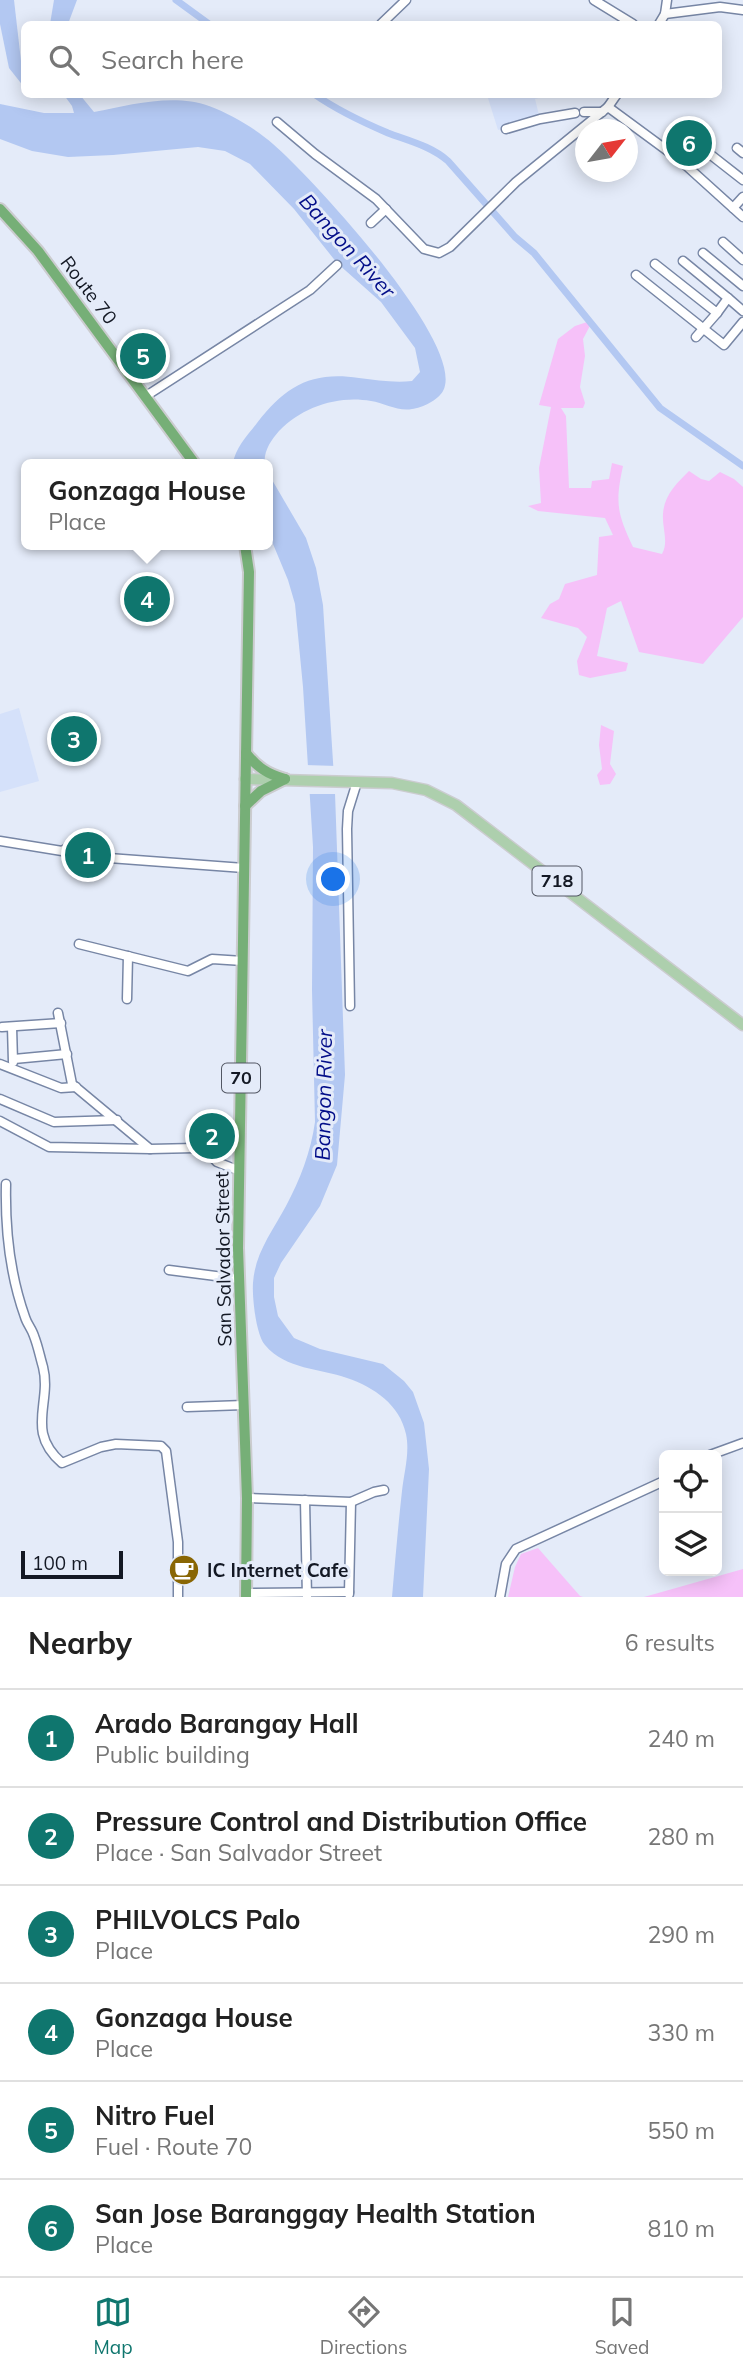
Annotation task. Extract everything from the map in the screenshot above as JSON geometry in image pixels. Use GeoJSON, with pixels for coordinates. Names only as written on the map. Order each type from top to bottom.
{"type":"FeatureCollection","features":[{"type":"Feature","properties":{"kind":"highway","name":"Route 70"},"geometry":{"type":"LineString","coordinates":[[0,209],[38,251],[191,459]]}},
{"type":"Feature","properties":{"kind":"highway","name":"70"},"geometry":{"type":"LineString","coordinates":[[246,550],[249,572],[246,753]]}},
{"type":"Feature","properties":{"kind":"highway","name":"San Salvador Street"},"geometry":{"type":"LineString","coordinates":[[246,753],[239,1279],[247,1498],[246,1595]]}},
{"type":"Feature","properties":{"kind":"highway"},"geometry":{"type":"LineString","coordinates":[[246,753],[269,775],[290,779]]}},
{"type":"Feature","properties":{"kind":"highway"},"geometry":{"type":"LineString","coordinates":[[245,806],[261,791],[290,779]]}},
{"type":"Feature","properties":{"kind":"main road","name":"718"},"geometry":{"type":"LineString","coordinates":[[245,779],[392,783],[426,790],[456,805],[743,1025]]}},
{"type":"Feature","properties":{"kind":"street"},"geometry":{"type":"LineString","coordinates":[[384,21],[406,0]]}},
{"type":"Feature","properties":{"kind":"street"},"geometry":{"type":"LineString","coordinates":[[594,0],[628,21]]}},
{"type":"Feature","properties":{"kind":"street"},"geometry":{"type":"LineString","coordinates":[[661,21],[665,15],[667,0]]}},
{"type":"Feature","properties":{"kind":"street"},"geometry":{"type":"LineString","coordinates":[[665,15],[720,7],[743,10]]}},
{"type":"Feature","properties":{"kind":"street"},"geometry":{"type":"LineString","coordinates":[[277,122],[386,209],[416,243],[436,253],[450,247],[516,182],[605,110],[614,98]]}},
{"type":"Feature","properties":{"kind":"street"},"geometry":{"type":"LineString","coordinates":[[506,129],[540,119],[605,110],[680,160],[743,217]]}},
{"type":"Feature","properties":{"kind":"street"},"geometry":{"type":"LineString","coordinates":[[711,155],[743,180]]}},
{"type":"Feature","properties":{"kind":"street"},"geometry":{"type":"LineString","coordinates":[[733,208],[743,197]]}},
{"type":"Feature","properties":{"kind":"street"},"geometry":{"type":"LineString","coordinates":[[371,223],[386,209]]}},
{"type":"Feature","properties":{"kind":"street"},"geometry":{"type":"LineString","coordinates":[[723,242],[743,260]]}},
{"type":"Feature","properties":{"kind":"street"},"geometry":{"type":"LineString","coordinates":[[703,253],[743,286]]}},
{"type":"Feature","properties":{"kind":"street"},"geometry":{"type":"LineString","coordinates":[[683,261],[743,311]]}},
{"type":"Feature","properties":{"kind":"street"},"geometry":{"type":"LineString","coordinates":[[655,264],[717,313]]}},
{"type":"Feature","properties":{"kind":"street"},"geometry":{"type":"LineString","coordinates":[[146,397],[310,290],[337,265]]}},
{"type":"Feature","properties":{"kind":"street"},"geometry":{"type":"LineString","coordinates":[[636,275],[724,345],[743,322]]}},
{"type":"Feature","properties":{"kind":"street"},"geometry":{"type":"LineString","coordinates":[[696,337],[728,298]]}},
{"type":"Feature","properties":{"kind":"street"},"geometry":{"type":"LineString","coordinates":[[350,1006],[347,829],[354,782]]}},
{"type":"Feature","properties":{"kind":"street"},"geometry":{"type":"LineString","coordinates":[[0,841],[62,851],[76,843],[109,858],[244,868]]}},
{"type":"Feature","properties":{"kind":"street"},"geometry":{"type":"LineString","coordinates":[[79,944],[188,971],[212,959],[243,961]]}},
{"type":"Feature","properties":{"kind":"street"},"geometry":{"type":"LineString","coordinates":[[127,999],[128,956]]}},
{"type":"Feature","properties":{"kind":"street"},"geometry":{"type":"LineString","coordinates":[[58,1013],[72,1083],[150,1149]]}},
{"type":"Feature","properties":{"kind":"street"},"geometry":{"type":"LineString","coordinates":[[2,1027],[61,1023]]}},
{"type":"Feature","properties":{"kind":"street"},"geometry":{"type":"LineString","coordinates":[[11,1068],[14,1059],[12,1027]]}},
{"type":"Feature","properties":{"kind":"street"},"geometry":{"type":"LineString","coordinates":[[14,1059],[66,1054]]}},
{"type":"Feature","properties":{"kind":"street"},"geometry":{"type":"LineString","coordinates":[[0,1063],[61,1088],[76,1087]]}},
{"type":"Feature","properties":{"kind":"street"},"geometry":{"type":"LineString","coordinates":[[0,1099],[54,1122],[117,1120]]}},
{"type":"Feature","properties":{"kind":"street"},"geometry":{"type":"LineString","coordinates":[[0,1121],[49,1147],[240,1147]]}},
{"type":"Feature","properties":{"kind":"street"},"geometry":{"type":"LineString","coordinates":[[204,1148],[217,1162],[240,1171]]}},
{"type":"Feature","properties":{"kind":"street"},"geometry":{"type":"LineString","coordinates":[[6,1184],[9,1250],[14,1279],[26,1320],[35,1337],[46,1381],[40,1412],[41,1431],[62,1463],[101,1447],[116,1444],[161,1446],[166,1451],[178,1542],[178,1597]]}},
{"type":"Feature","properties":{"kind":"street"},"geometry":{"type":"LineString","coordinates":[[169,1270],[239,1279]]}},
{"type":"Feature","properties":{"kind":"street"},"geometry":{"type":"LineString","coordinates":[[187,1407],[244,1405]]}},
{"type":"Feature","properties":{"kind":"street"},"geometry":{"type":"LineString","coordinates":[[722,1451],[743,1443]]}},
{"type":"Feature","properties":{"kind":"street"},"geometry":{"type":"LineString","coordinates":[[500,1597],[506,1564],[516,1549],[659,1483]]}},
{"type":"Feature","properties":{"kind":"street"},"geometry":{"type":"LineString","coordinates":[[247,1498],[351,1503],[384,1490]]}},
{"type":"Feature","properties":{"kind":"street"},"geometry":{"type":"LineString","coordinates":[[305,1500],[307,1595]]}},
{"type":"Feature","properties":{"kind":"street"},"geometry":{"type":"LineString","coordinates":[[246,1595],[349,1594],[351,1503]]}},
{"type":"Feature","properties":{"kind":"shaded area"},"geometry":{"type":"Polygon","coordinates":[[[488,98],[540,98],[535,99],[540,119],[498,130],[488,98]]]}},
{"type":"Feature","properties":{"kind":"shaded area"},"geometry":{"type":"Polygon","coordinates":[[[593,320],[583,339],[585,356],[580,387],[585,403],[583,408],[561,408],[566,416],[569,488],[591,488],[592,481],[609,479],[612,463],[623,466],[619,508],[633,547],[662,554],[665,545],[664,507],[672,490],[689,471],[709,481],[720,472],[743,487],[743,617],[703,664],[639,652],[621,601],[607,608],[597,656],[628,663],[626,671],[590,678],[579,675],[577,661],[587,637],[578,628],[541,618],[550,604],[559,599],[565,584],[597,575],[599,537],[613,535],[605,518],[538,511],[528,506],[541,503],[539,468],[551,407],[539,405],[558,339],[575,326],[593,320]]]}},
{"type":"Feature","properties":{"kind":"shaded area"},"geometry":{"type":"Polygon","coordinates":[[[19,708],[39,781],[0,792],[0,714],[19,708]]]}},
{"type":"Feature","properties":{"kind":"shaded area"},"geometry":{"type":"Polygon","coordinates":[[[601,725],[614,731],[610,764],[616,774],[610,784],[600,785],[597,775],[602,769],[599,745],[601,725]]]}},
{"type":"Feature","properties":{"kind":"shaded area"},"geometry":{"type":"Polygon","coordinates":[[[538,1548],[583,1597],[508,1597],[521,1554],[538,1548]]]}},
{"type":"Feature","properties":{"kind":"shaded area"},"geometry":{"type":"Polygon","coordinates":[[[743,1569],[743,1597],[644,1597],[722,1576],[743,1569]]]}},
{"type":"Feature","properties":{"kind":"water"},"geometry":{"type":"Polygon","coordinates":[[[0,0],[14,0],[21,83],[9,68],[0,24],[0,0]]]}},
{"type":"Feature","properties":{"kind":"water"},"geometry":{"type":"Polygon","coordinates":[[[54,0],[77,0],[69,21],[50,21],[54,0]]]}},
{"type":"Feature","properties":{"kind":"water","name":"Bangon River"},"geometry":{"type":"Polygon","coordinates":[[[66,98],[82,98],[94,112],[166,100],[195,102],[226,113],[266,138],[349,224],[410,301],[432,337],[444,368],[441,394],[425,405],[407,410],[359,400],[321,405],[298,415],[279,431],[268,446],[265,459],[234,459],[246,437],[278,399],[289,391],[313,379],[327,377],[412,381],[420,372],[415,348],[381,302],[337,263],[294,209],[250,164],[225,151],[198,147],[68,157],[32,151],[0,139],[0,104],[44,113],[74,113],[66,98]]]}},
{"type":"Feature","properties":{"kind":"water","name":"Bangon River"},"geometry":{"type":"Polygon","coordinates":[[[273,482],[306,538],[316,568],[323,605],[335,793],[345,1075],[337,1165],[320,1206],[281,1263],[274,1278],[274,1297],[278,1316],[294,1338],[320,1349],[383,1364],[413,1392],[424,1423],[429,1469],[423,1597],[392,1597],[407,1448],[406,1434],[398,1414],[367,1386],[293,1364],[273,1353],[262,1340],[255,1316],[253,1283],[257,1262],[300,1176],[315,1122],[313,847],[303,687],[295,604],[273,544],[273,482]]]}},
{"type":"Feature","properties":{"kind":"pier"},"geometry":{"type":"Polygon","coordinates":[[[305,765],[337,766],[339,794],[307,794],[305,765]]]}},
{"type":"Feature","properties":{"kind":"waterway"},"geometry":{"type":"LineString","coordinates":[[176,0],[205,21]]}},
{"type":"Feature","properties":{"kind":"waterway"},"geometry":{"type":"LineString","coordinates":[[321,98],[388,133],[427,148],[448,161],[515,237],[534,253],[660,408],[743,466]]}},
{"type":"Feature","properties":{"kind":"place","name":"San Jose Baranggay Health Station"},"geometry":{"type":"Point","coordinates":[689,143]}},
{"type":"Feature","properties":{"kind":"place","name":"Nitro Fuel"},"geometry":{"type":"Point","coordinates":[143,356]}},
{"type":"Feature","properties":{"kind":"place","name":"Gonzaga House"},"geometry":{"type":"Point","coordinates":[147,599]}},
{"type":"Feature","properties":{"kind":"place","name":"PHILVOLCS Palo"},"geometry":{"type":"Point","coordinates":[74,739]}},
{"type":"Feature","properties":{"kind":"place","name":"Arado Barangay Hall"},"geometry":{"type":"Point","coordinates":[88,855]}},
{"type":"Feature","properties":{"kind":"place","name":"Pressure Control and Distribution Office"},"geometry":{"type":"Point","coordinates":[212,1136]}},
{"type":"Feature","properties":{"kind":"place","name":"IC Internet Cafe"},"geometry":{"type":"Point","coordinates":[184,1570]}}]}
